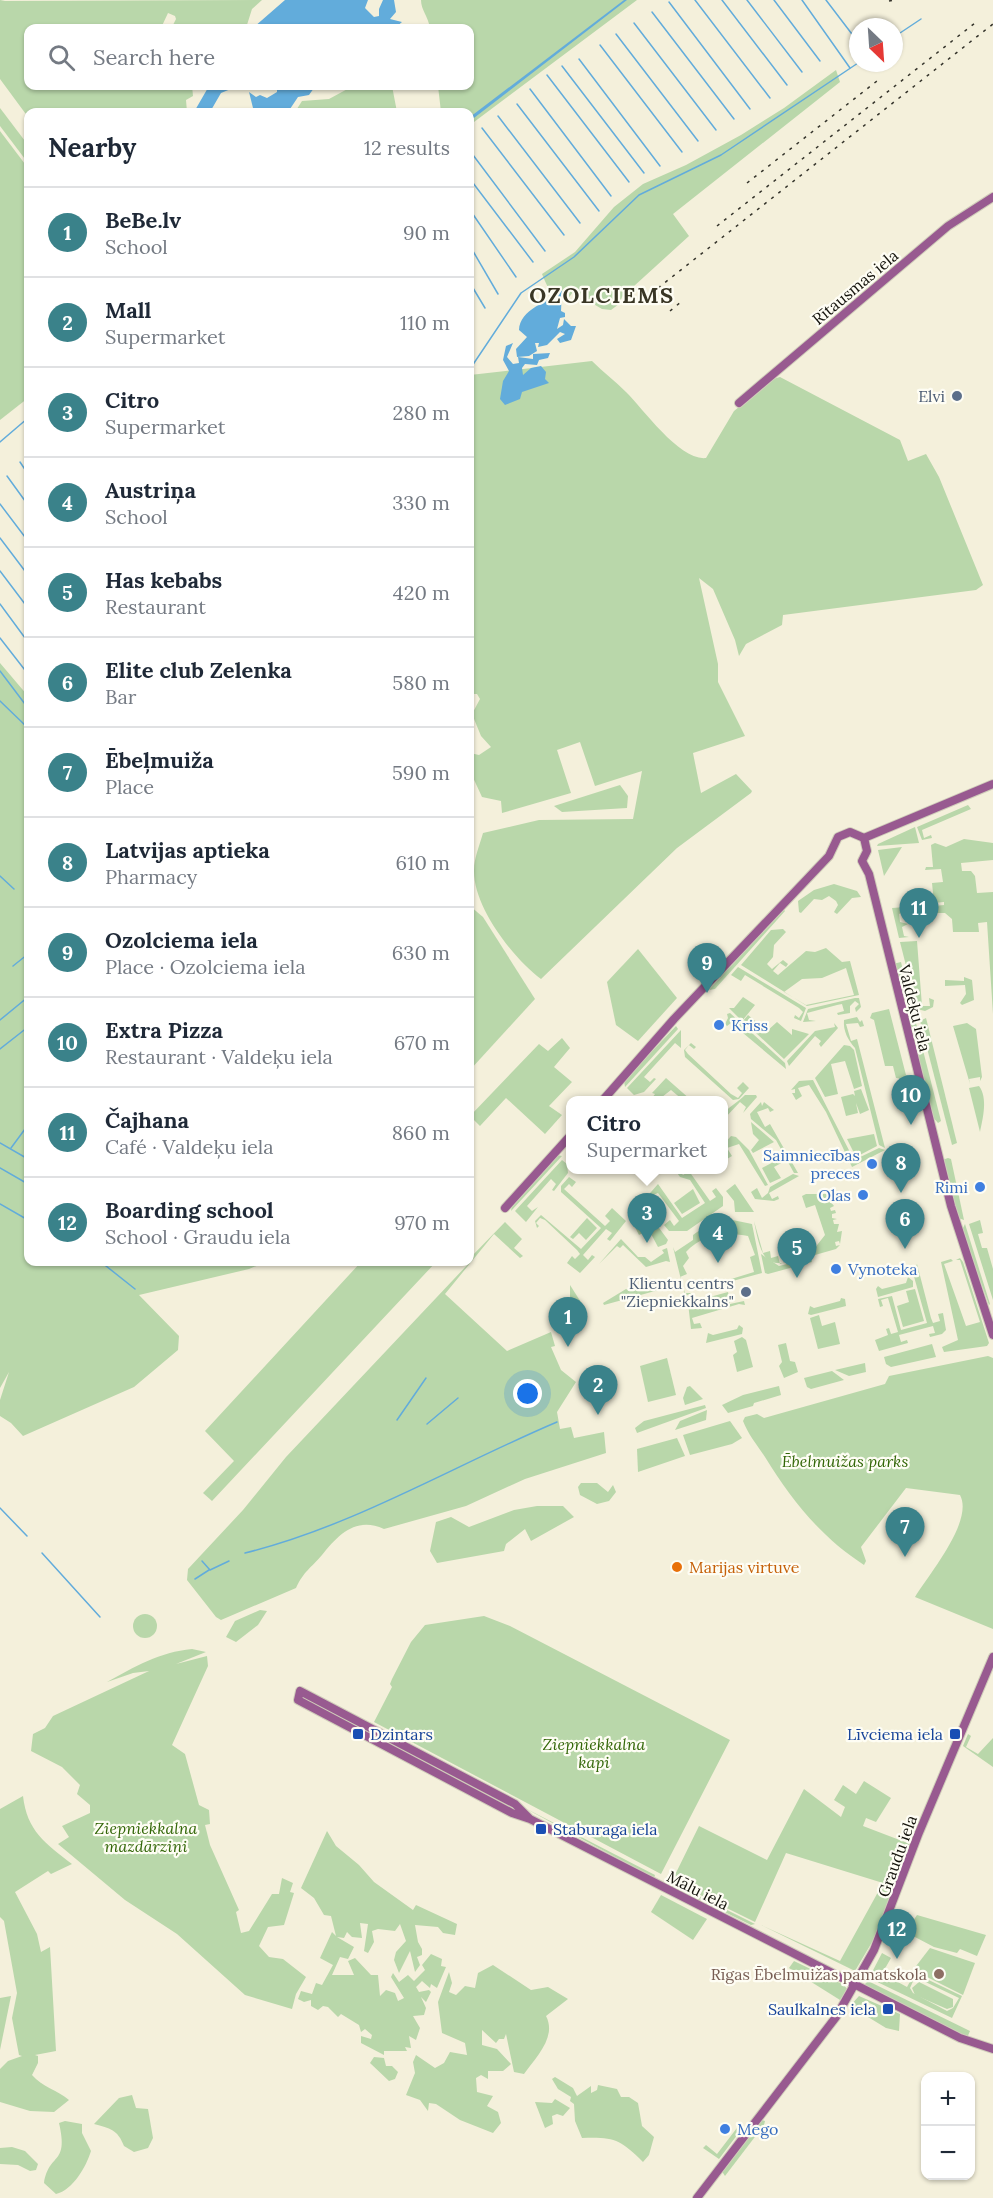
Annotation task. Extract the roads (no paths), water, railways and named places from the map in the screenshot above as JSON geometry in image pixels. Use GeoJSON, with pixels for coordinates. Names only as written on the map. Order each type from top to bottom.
{"type":"FeatureCollection","features":[{"type":"Feature","properties":{"kind":"street","name":"Rītausmas iela"},"geometry":{"type":"LineString","coordinates":[[739,403],[948,226],[993,197]]}},
{"type":"Feature","properties":{"kind":"street"},"geometry":{"type":"LineString","coordinates":[[608,1096],[677,1022],[678,1017],[833,852],[838,837],[844,833],[855,832],[864,838],[993,784]]}},
{"type":"Feature","properties":{"kind":"street","name":"Valdeķu iela"},"geometry":{"type":"LineString","coordinates":[[864,838],[867,851],[862,861],[869,874],[951,1206],[993,1335]]}},
{"type":"Feature","properties":{"kind":"street"},"geometry":{"type":"LineString","coordinates":[[505,1208],[566,1140]]}},
{"type":"Feature","properties":{"kind":"street","name":"Graudu iela"},"geometry":{"type":"LineString","coordinates":[[697,2198],[827,2029],[855,1984],[883,1930],[922,1826],[993,1657]]}},
{"type":"Feature","properties":{"kind":"street","name":"Mālu iela"},"geometry":{"type":"LineString","coordinates":[[530,1819],[516,1804],[300,1691],[298,1700],[339,1722],[512,1813],[530,1819],[855,1984]]}},
{"type":"Feature","properties":{"kind":"street"},"geometry":{"type":"LineString","coordinates":[[339,1722],[344,1713]]}},
{"type":"Feature","properties":{"kind":"street"},"geometry":{"type":"LineString","coordinates":[[855,1984],[961,2038],[993,2049]]}},
{"type":"Feature","properties":{"kind":"water"},"geometry":{"type":"Polygon","coordinates":[[[285,0],[368,0],[365,8],[374,17],[379,16],[383,0],[394,0],[396,12],[390,19],[402,22],[400,24],[257,24],[285,0]]]}},
{"type":"Feature","properties":{"kind":"water"},"geometry":{"type":"Polygon","coordinates":[[[624,0],[627,0],[474,118],[474,114],[624,0]]]}},
{"type":"Feature","properties":{"kind":"water"},"geometry":{"type":"Polygon","coordinates":[[[207,90],[228,90],[221,93],[212,108],[196,108],[207,90]]]}},
{"type":"Feature","properties":{"kind":"water"},"geometry":{"type":"Polygon","coordinates":[[[277,90],[313,90],[309,95],[298,97],[291,108],[253,108],[249,92],[256,97],[260,95],[267,98],[277,90]]]}},
{"type":"Feature","properties":{"kind":"water"},"geometry":{"type":"Polygon","coordinates":[[[562,290],[561,311],[565,313],[565,317],[560,318],[557,329],[563,325],[564,319],[571,326],[576,326],[571,340],[560,343],[557,339],[565,334],[560,332],[547,345],[538,347],[539,343],[535,343],[537,351],[529,356],[517,357],[516,349],[527,337],[519,330],[524,317],[529,311],[562,290]]]}},
{"type":"Feature","properties":{"kind":"water"},"geometry":{"type":"Polygon","coordinates":[[[513,343],[507,357],[513,364],[519,363],[518,357],[533,359],[533,354],[550,353],[548,358],[539,360],[537,365],[525,364],[522,368],[523,375],[531,368],[541,366],[546,372],[545,379],[549,383],[522,392],[520,399],[505,405],[500,399],[503,381],[509,371],[503,360],[506,346],[513,343]]]}},
{"type":"Feature","properties":{"kind":"waterway"},"geometry":{"type":"LineString","coordinates":[[695,0],[770,98]]}},
{"type":"Feature","properties":{"kind":"waterway"},"geometry":{"type":"LineString","coordinates":[[722,0],[787,85]]}},
{"type":"Feature","properties":{"kind":"waterway"},"geometry":{"type":"LineString","coordinates":[[747,0],[802,72]]}},
{"type":"Feature","properties":{"kind":"waterway"},"geometry":{"type":"LineString","coordinates":[[774,0],[820,61]]}},
{"type":"Feature","properties":{"kind":"waterway"},"geometry":{"type":"LineString","coordinates":[[802,0],[849,67]]}},
{"type":"Feature","properties":{"kind":"waterway"},"geometry":{"type":"LineString","coordinates":[[826,0],[849,30]]}},
{"type":"Feature","properties":{"kind":"waterway"},"geometry":{"type":"LineString","coordinates":[[669,2],[750,109]]}},
{"type":"Feature","properties":{"kind":"waterway"},"geometry":{"type":"LineString","coordinates":[[652,12],[734,119]]}},
{"type":"Feature","properties":{"kind":"waterway"},"geometry":{"type":"LineString","coordinates":[[903,31],[921,19]]}},
{"type":"Feature","properties":{"kind":"waterway"},"geometry":{"type":"LineString","coordinates":[[634,23],[716,130]]}},
{"type":"Feature","properties":{"kind":"waterway"},"geometry":{"type":"LineString","coordinates":[[616,34],[698,141]]}},
{"type":"Feature","properties":{"kind":"waterway"},"geometry":{"type":"LineString","coordinates":[[600,45],[682,152]]}},
{"type":"Feature","properties":{"kind":"waterway"},"geometry":{"type":"LineString","coordinates":[[579,59],[660,166]]}},
{"type":"Feature","properties":{"kind":"waterway"},"geometry":{"type":"LineString","coordinates":[[562,66],[644,173]]}},
{"type":"Feature","properties":{"kind":"waterway"},"geometry":{"type":"LineString","coordinates":[[474,363],[521,293],[574,257],[639,195],[721,155],[849,69]]}},
{"type":"Feature","properties":{"kind":"waterway"},"geometry":{"type":"LineString","coordinates":[[547,75],[629,182]]}},
{"type":"Feature","properties":{"kind":"waterway"},"geometry":{"type":"LineString","coordinates":[[530,89],[611,196]]}},
{"type":"Feature","properties":{"kind":"waterway"},"geometry":{"type":"LineString","coordinates":[[517,104],[599,211]]}},
{"type":"Feature","properties":{"kind":"waterway"},"geometry":{"type":"LineString","coordinates":[[498,116],[580,223]]}},
{"type":"Feature","properties":{"kind":"waterway"},"geometry":{"type":"LineString","coordinates":[[482,128],[564,235]]}},
{"type":"Feature","properties":{"kind":"waterway"},"geometry":{"type":"LineString","coordinates":[[474,156],[545,251]]}},
{"type":"Feature","properties":{"kind":"waterway"},"geometry":{"type":"LineString","coordinates":[[474,184],[533,262]]}},
{"type":"Feature","properties":{"kind":"waterway"},"geometry":{"type":"LineString","coordinates":[[474,216],[516,277]]}},
{"type":"Feature","properties":{"kind":"waterway"},"geometry":{"type":"LineString","coordinates":[[474,253],[498,294]]}},
{"type":"Feature","properties":{"kind":"waterway"},"geometry":{"type":"LineString","coordinates":[[474,290],[485,308]]}},
{"type":"Feature","properties":{"kind":"waterway"},"geometry":{"type":"LineString","coordinates":[[0,442],[24,421]]}},
{"type":"Feature","properties":{"kind":"waterway"},"geometry":{"type":"LineString","coordinates":[[20,462],[24,468]]}},
{"type":"Feature","properties":{"kind":"waterway"},"geometry":{"type":"LineString","coordinates":[[7,476],[24,499]]}},
{"type":"Feature","properties":{"kind":"waterway"},"geometry":{"type":"LineString","coordinates":[[0,504],[24,536]]}},
{"type":"Feature","properties":{"kind":"waterway"},"geometry":{"type":"LineString","coordinates":[[0,538],[24,570]]}},
{"type":"Feature","properties":{"kind":"waterway"},"geometry":{"type":"LineString","coordinates":[[0,571],[24,603]]}},
{"type":"Feature","properties":{"kind":"waterway"},"geometry":{"type":"LineString","coordinates":[[0,604],[24,637]]}},
{"type":"Feature","properties":{"kind":"waterway"},"geometry":{"type":"LineString","coordinates":[[0,638],[24,669]]}},
{"type":"Feature","properties":{"kind":"waterway"},"geometry":{"type":"LineString","coordinates":[[0,671],[24,703]]}},
{"type":"Feature","properties":{"kind":"waterway"},"geometry":{"type":"LineString","coordinates":[[0,701],[24,724]]}},
{"type":"Feature","properties":{"kind":"waterway"},"geometry":{"type":"LineString","coordinates":[[0,876],[14,889]]}},
{"type":"Feature","properties":{"kind":"waterway"},"geometry":{"type":"LineString","coordinates":[[13,966],[24,957]]}},
{"type":"Feature","properties":{"kind":"waterway"},"geometry":{"type":"LineString","coordinates":[[0,1020],[24,1000]]}},
{"type":"Feature","properties":{"kind":"waterway"},"geometry":{"type":"LineString","coordinates":[[0,1049],[24,1030]]}},
{"type":"Feature","properties":{"kind":"waterway"},"geometry":{"type":"LineString","coordinates":[[11,1148],[24,1130]]}},
{"type":"Feature","properties":{"kind":"waterway"},"geometry":{"type":"LineString","coordinates":[[0,1143],[24,1157]]}},
{"type":"Feature","properties":{"kind":"waterway"},"geometry":{"type":"LineString","coordinates":[[0,1168],[24,1182]]}},
{"type":"Feature","properties":{"kind":"waterway"},"geometry":{"type":"LineString","coordinates":[[0,1204],[24,1218]]}},
{"type":"Feature","properties":{"kind":"waterway"},"geometry":{"type":"LineString","coordinates":[[106,1266],[135,1289]]}},
{"type":"Feature","properties":{"kind":"waterway"},"geometry":{"type":"LineString","coordinates":[[397,1420],[426,1378]]}},
{"type":"Feature","properties":{"kind":"waterway"},"geometry":{"type":"LineString","coordinates":[[427,1424],[458,1398]]}},
{"type":"Feature","properties":{"kind":"waterway"},"geometry":{"type":"LineString","coordinates":[[245,1553],[325,1527],[364,1511],[557,1422]]}},
{"type":"Feature","properties":{"kind":"waterway"},"geometry":{"type":"LineString","coordinates":[[0,1508],[27,1536]]}},
{"type":"Feature","properties":{"kind":"waterway"},"geometry":{"type":"LineString","coordinates":[[42,1553],[100,1617]]}},
{"type":"Feature","properties":{"kind":"waterway"},"geometry":{"type":"LineString","coordinates":[[202,1561],[210,1570],[229,1561]]}},
{"type":"Feature","properties":{"kind":"waterway"},"geometry":{"type":"LineString","coordinates":[[195,1579],[209,1570]]}},
{"type":"Feature","properties":{"kind":"railway"},"geometry":{"type":"LineString","coordinates":[[889,1],[894,0]]}},
{"type":"Feature","properties":{"kind":"railway"},"geometry":{"type":"LineString","coordinates":[[717,226],[975,23]]}},
{"type":"Feature","properties":{"kind":"railway"},"geometry":{"type":"LineString","coordinates":[[644,299],[993,24]]}},
{"type":"Feature","properties":{"kind":"railway"},"geometry":{"type":"LineString","coordinates":[[747,183],[877,81]]}},
{"type":"Feature","properties":{"kind":"railway"},"geometry":{"type":"LineString","coordinates":[[670,311],[682,301]]}},
{"type":"Feature","properties":{"kind":"place","name":"Elvi"},"geometry":{"type":"Point","coordinates":[957,396]}},
{"type":"Feature","properties":{"kind":"place","name":"Čajhana"},"geometry":{"type":"Point","coordinates":[919,938]}},
{"type":"Feature","properties":{"kind":"place","name":"Ozolciema iela"},"geometry":{"type":"Point","coordinates":[707,993]}},
{"type":"Feature","properties":{"kind":"place","name":"Kriss"},"geometry":{"type":"Point","coordinates":[719,1025]}},
{"type":"Feature","properties":{"kind":"place","name":"Extra Pizza"},"geometry":{"type":"Point","coordinates":[911,1125]}},
{"type":"Feature","properties":{"kind":"place","name":"Saimniecības preces"},"geometry":{"type":"Point","coordinates":[872,1164]}},
{"type":"Feature","properties":{"kind":"place","name":"Rimi"},"geometry":{"type":"Point","coordinates":[980,1187]}},
{"type":"Feature","properties":{"kind":"place","name":"Latvijas aptieka"},"geometry":{"type":"Point","coordinates":[901,1193]}},
{"type":"Feature","properties":{"kind":"place","name":"Olas"},"geometry":{"type":"Point","coordinates":[863,1195]}},
{"type":"Feature","properties":{"kind":"place","name":"Citro"},"geometry":{"type":"Point","coordinates":[647,1243]}},
{"type":"Feature","properties":{"kind":"place","name":"Elite club Zelenka"},"geometry":{"type":"Point","coordinates":[905,1249]}},
{"type":"Feature","properties":{"kind":"place","name":"Austriņa"},"geometry":{"type":"Point","coordinates":[718,1263]}},
{"type":"Feature","properties":{"kind":"place","name":"Vynoteka"},"geometry":{"type":"Point","coordinates":[836,1269]}},
{"type":"Feature","properties":{"kind":"place","name":"Has kebabs"},"geometry":{"type":"Point","coordinates":[797,1278]}},
{"type":"Feature","properties":{"kind":"place","name":"Klientu centrs \"Ziepniekkalns\""},"geometry":{"type":"Point","coordinates":[746,1292]}},
{"type":"Feature","properties":{"kind":"place","name":"BeBe.lv"},"geometry":{"type":"Point","coordinates":[568,1347]}},
{"type":"Feature","properties":{"kind":"place","name":"Mall"},"geometry":{"type":"Point","coordinates":[598,1415]}},
{"type":"Feature","properties":{"kind":"place","name":"Ēbeļmuiža"},"geometry":{"type":"Point","coordinates":[905,1557]}},
{"type":"Feature","properties":{"kind":"place","name":"Marijas virtuve"},"geometry":{"type":"Point","coordinates":[677,1567]}},
{"type":"Feature","properties":{"kind":"place","name":"Dzintars"},"geometry":{"type":"Point","coordinates":[358,1734]}},
{"type":"Feature","properties":{"kind":"place","name":"Līvciema iela"},"geometry":{"type":"Point","coordinates":[955,1734]}},
{"type":"Feature","properties":{"kind":"place","name":"Staburaga iela"},"geometry":{"type":"Point","coordinates":[541,1829]}},
{"type":"Feature","properties":{"kind":"place","name":"Boarding school"},"geometry":{"type":"Point","coordinates":[897,1959]}},
{"type":"Feature","properties":{"kind":"place","name":"Rīgas Ēbelmuižas pamatskola"},"geometry":{"type":"Point","coordinates":[939,1974]}},
{"type":"Feature","properties":{"kind":"place","name":"Saulkalnes iela"},"geometry":{"type":"Point","coordinates":[888,2009]}},
{"type":"Feature","properties":{"kind":"place","name":"Mego"},"geometry":{"type":"Point","coordinates":[725,2129]}},
{"type":"Feature","properties":{"kind":"district","name":"OZOLCIEMS"},"geometry":{"type":"Point","coordinates":[602,295]}},
{"type":"Feature","properties":{"kind":"park label","name":"Ēbelmuižas parks"},"geometry":{"type":"Point","coordinates":[845,1461]}},
{"type":"Feature","properties":{"kind":"park label","name":"Ziepniekkalna kapi"},"geometry":{"type":"Point","coordinates":[594,1753]}},
{"type":"Feature","properties":{"kind":"park label","name":"Ziepniekkalna mazdārziņi"},"geometry":{"type":"Point","coordinates":[146,1837]}}]}
